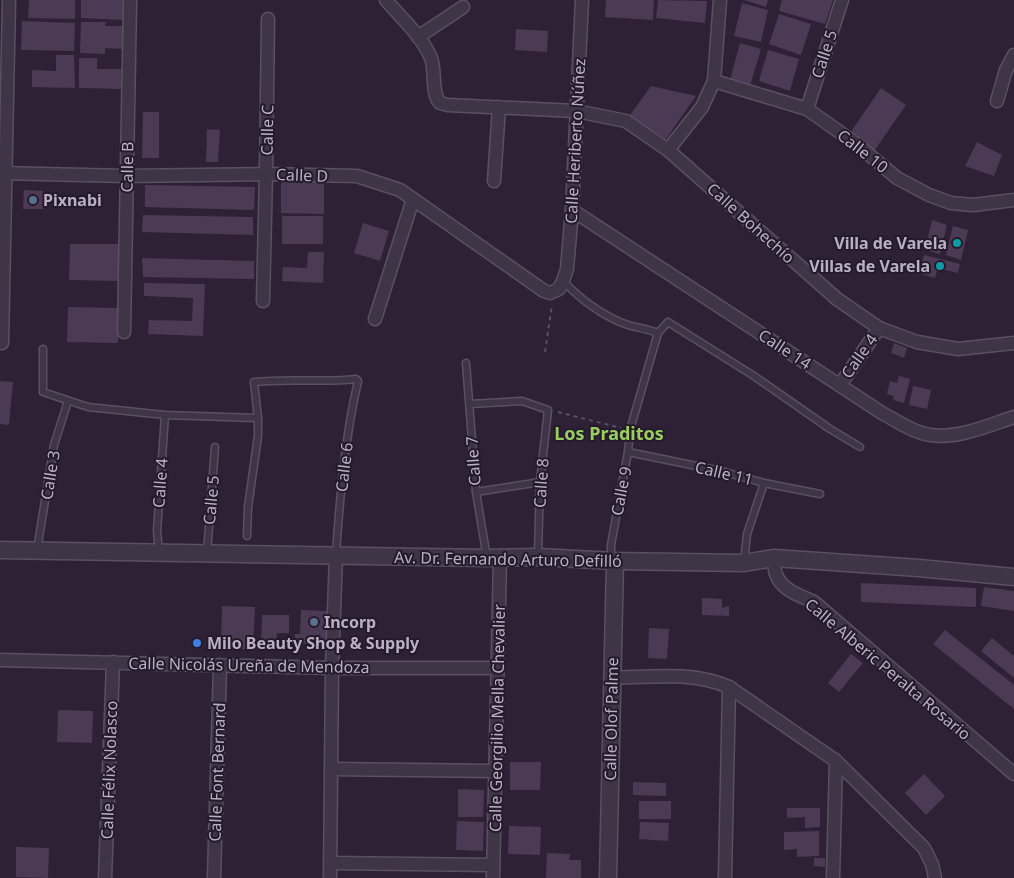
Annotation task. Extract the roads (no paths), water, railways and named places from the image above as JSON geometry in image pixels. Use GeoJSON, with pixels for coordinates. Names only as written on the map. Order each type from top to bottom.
{"type":"FeatureCollection","features":[{"type":"Feature","properties":{"kind":"street"},"geometry":{"type":"LineString","coordinates":[[2,343],[3,173],[10,0]]}},
{"type":"Feature","properties":{"kind":"street"},"geometry":{"type":"LineString","coordinates":[[386,0],[418,37],[463,7]]}},
{"type":"Feature","properties":{"kind":"street","name":"Calle Heriberto Núñez"},"geometry":{"type":"LineString","coordinates":[[563,282],[567,269],[572,210],[582,0]]}},
{"type":"Feature","properties":{"kind":"street"},"geometry":{"type":"LineString","coordinates":[[668,150],[702,107],[714,81],[720,0]]}},
{"type":"Feature","properties":{"kind":"street","name":"Calle 5"},"geometry":{"type":"LineString","coordinates":[[807,109],[842,0]]}},
{"type":"Feature","properties":{"kind":"street","name":"Calle B"},"geometry":{"type":"LineString","coordinates":[[124,332],[130,2]]}},
{"type":"Feature","properties":{"kind":"street","name":"Calle C"},"geometry":{"type":"LineString","coordinates":[[263,301],[268,19]]}},
{"type":"Feature","properties":{"kind":"street","name":"Calle Bohechío"},"geometry":{"type":"LineString","coordinates":[[418,37],[432,61],[438,101],[448,105],[576,111],[626,121],[668,150],[837,299],[879,328],[917,342],[958,349],[1014,343]]}},
{"type":"Feature","properties":{"kind":"street"},"geometry":{"type":"LineString","coordinates":[[997,101],[1006,70],[1014,55]]}},
{"type":"Feature","properties":{"kind":"street","name":"Calle 10"},"geometry":{"type":"LineString","coordinates":[[714,81],[807,109],[855,143],[897,178],[929,195],[951,203],[974,205],[1014,200]]}},
{"type":"Feature","properties":{"kind":"street"},"geometry":{"type":"LineString","coordinates":[[494,181],[498,106]]}},
{"type":"Feature","properties":{"kind":"street","name":"Calle D"},"geometry":{"type":"LineString","coordinates":[[3,173],[126,176],[266,174],[357,176],[400,190],[544,291],[553,292],[559,289],[563,282]]}},
{"type":"Feature","properties":{"kind":"street"},"geometry":{"type":"LineString","coordinates":[[375,319],[413,199]]}},
{"type":"Feature","properties":{"kind":"street","name":"Calle 14"},"geometry":{"type":"LineString","coordinates":[[572,210],[882,413],[904,425],[932,435],[968,431],[1014,417]]}},
{"type":"Feature","properties":{"kind":"street","name":"Calle 4"},"geometry":{"type":"LineString","coordinates":[[840,385],[879,328]]}},
{"type":"Feature","properties":{"kind":"street","name":"Av. Dr. Fernando Arturo Defilló"},"geometry":{"type":"LineString","coordinates":[[0,550],[493,558],[538,557],[615,561],[744,563],[774,558],[1014,577]]}},
{"type":"Feature","properties":{"kind":"street"},"geometry":{"type":"LineString","coordinates":[[330,878],[332,668],[336,555]]}},
{"type":"Feature","properties":{"kind":"street","name":"Calle Georgilio Mella Chevalier"},"geometry":{"type":"LineString","coordinates":[[493,558],[498,668],[493,872]]}},
{"type":"Feature","properties":{"kind":"street","name":"Calle Alberic Peralta Rosario"},"geometry":{"type":"LineString","coordinates":[[774,558],[776,574],[781,584],[794,593],[814,602],[1014,774]]}},
{"type":"Feature","properties":{"kind":"street","name":"Calle Olof Palme"},"geometry":{"type":"LineString","coordinates":[[608,878],[615,561]]}},
{"type":"Feature","properties":{"kind":"street","name":"Calle Nicolás Ureña de Mendoza"},"geometry":{"type":"LineString","coordinates":[[0,660],[332,668],[498,668]]}},
{"type":"Feature","properties":{"kind":"street","name":"Calle Félix Nolasco"},"geometry":{"type":"LineString","coordinates":[[105,878],[113,662]]}},
{"type":"Feature","properties":{"kind":"street","name":"Calle Font Bernard"},"geometry":{"type":"LineString","coordinates":[[214,878],[220,665]]}},
{"type":"Feature","properties":{"kind":"street"},"geometry":{"type":"LineString","coordinates":[[612,678],[690,676],[714,681],[729,687],[836,761],[924,848],[932,864],[935,878]]}},
{"type":"Feature","properties":{"kind":"street"},"geometry":{"type":"LineString","coordinates":[[725,878],[729,687]]}},
{"type":"Feature","properties":{"kind":"street"},"geometry":{"type":"LineString","coordinates":[[833,878],[836,761]]}},
{"type":"Feature","properties":{"kind":"street"},"geometry":{"type":"LineString","coordinates":[[332,769],[496,771]]}},
{"type":"Feature","properties":{"kind":"street"},"geometry":{"type":"LineString","coordinates":[[330,863],[493,872]]}},
{"type":"Feature","properties":{"kind":"lane"},"geometry":{"type":"LineString","coordinates":[[563,282],[575,294],[628,325],[658,333],[666,324],[672,323],[754,376],[830,430],[860,447]]}},
{"type":"Feature","properties":{"kind":"lane","name":"Calle 9"},"geometry":{"type":"LineString","coordinates":[[615,561],[610,545],[628,452],[630,430],[658,333]]}},
{"type":"Feature","properties":{"kind":"lane"},"geometry":{"type":"LineString","coordinates":[[43,349],[43,392],[88,408],[164,415],[258,418],[258,436],[248,507],[247,536]]}},
{"type":"Feature","properties":{"kind":"lane","name":"Calle 7"},"geometry":{"type":"LineString","coordinates":[[466,363],[476,492],[493,558]]}},
{"type":"Feature","properties":{"kind":"lane","name":"Calle 6"},"geometry":{"type":"LineString","coordinates":[[258,418],[254,382],[298,379],[333,382],[358,380],[345,457],[336,555]]}},
{"type":"Feature","properties":{"kind":"lane","name":"Calle 3"},"geometry":{"type":"LineString","coordinates":[[37,551],[54,445],[68,401]]}},
{"type":"Feature","properties":{"kind":"lane","name":"Calle 8"},"geometry":{"type":"LineString","coordinates":[[470,404],[522,401],[548,410],[540,482],[538,557]]}},
{"type":"Feature","properties":{"kind":"lane","name":"Calle 4"},"geometry":{"type":"LineString","coordinates":[[158,552],[157,531],[164,415]]}},
{"type":"Feature","properties":{"kind":"lane","name":"Calle 5"},"geometry":{"type":"LineString","coordinates":[[207,553],[215,447]]}},
{"type":"Feature","properties":{"kind":"lane","name":"Calle 11"},"geometry":{"type":"LineString","coordinates":[[628,452],[820,494]]}},
{"type":"Feature","properties":{"kind":"lane"},"geometry":{"type":"LineString","coordinates":[[476,492],[540,482]]}},
{"type":"Feature","properties":{"kind":"lane"},"geometry":{"type":"LineString","coordinates":[[744,563],[747,534],[764,483]]}},
{"type":"Feature","properties":{"kind":"place","name":"Pixnabi"},"geometry":{"type":"Point","coordinates":[33,200]}},
{"type":"Feature","properties":{"kind":"place","name":"Villa de Varela"},"geometry":{"type":"Point","coordinates":[957,243]}},
{"type":"Feature","properties":{"kind":"place","name":"Villas de Varela"},"geometry":{"type":"Point","coordinates":[940,266]}},
{"type":"Feature","properties":{"kind":"place","name":"Incorp"},"geometry":{"type":"Point","coordinates":[314,622]}},
{"type":"Feature","properties":{"kind":"place","name":"Milo Beauty Shop & Supply"},"geometry":{"type":"Point","coordinates":[197,643]}},
{"type":"Feature","properties":{"kind":"district","name":"Los Praditos"},"geometry":{"type":"Point","coordinates":[609,434]}}]}
